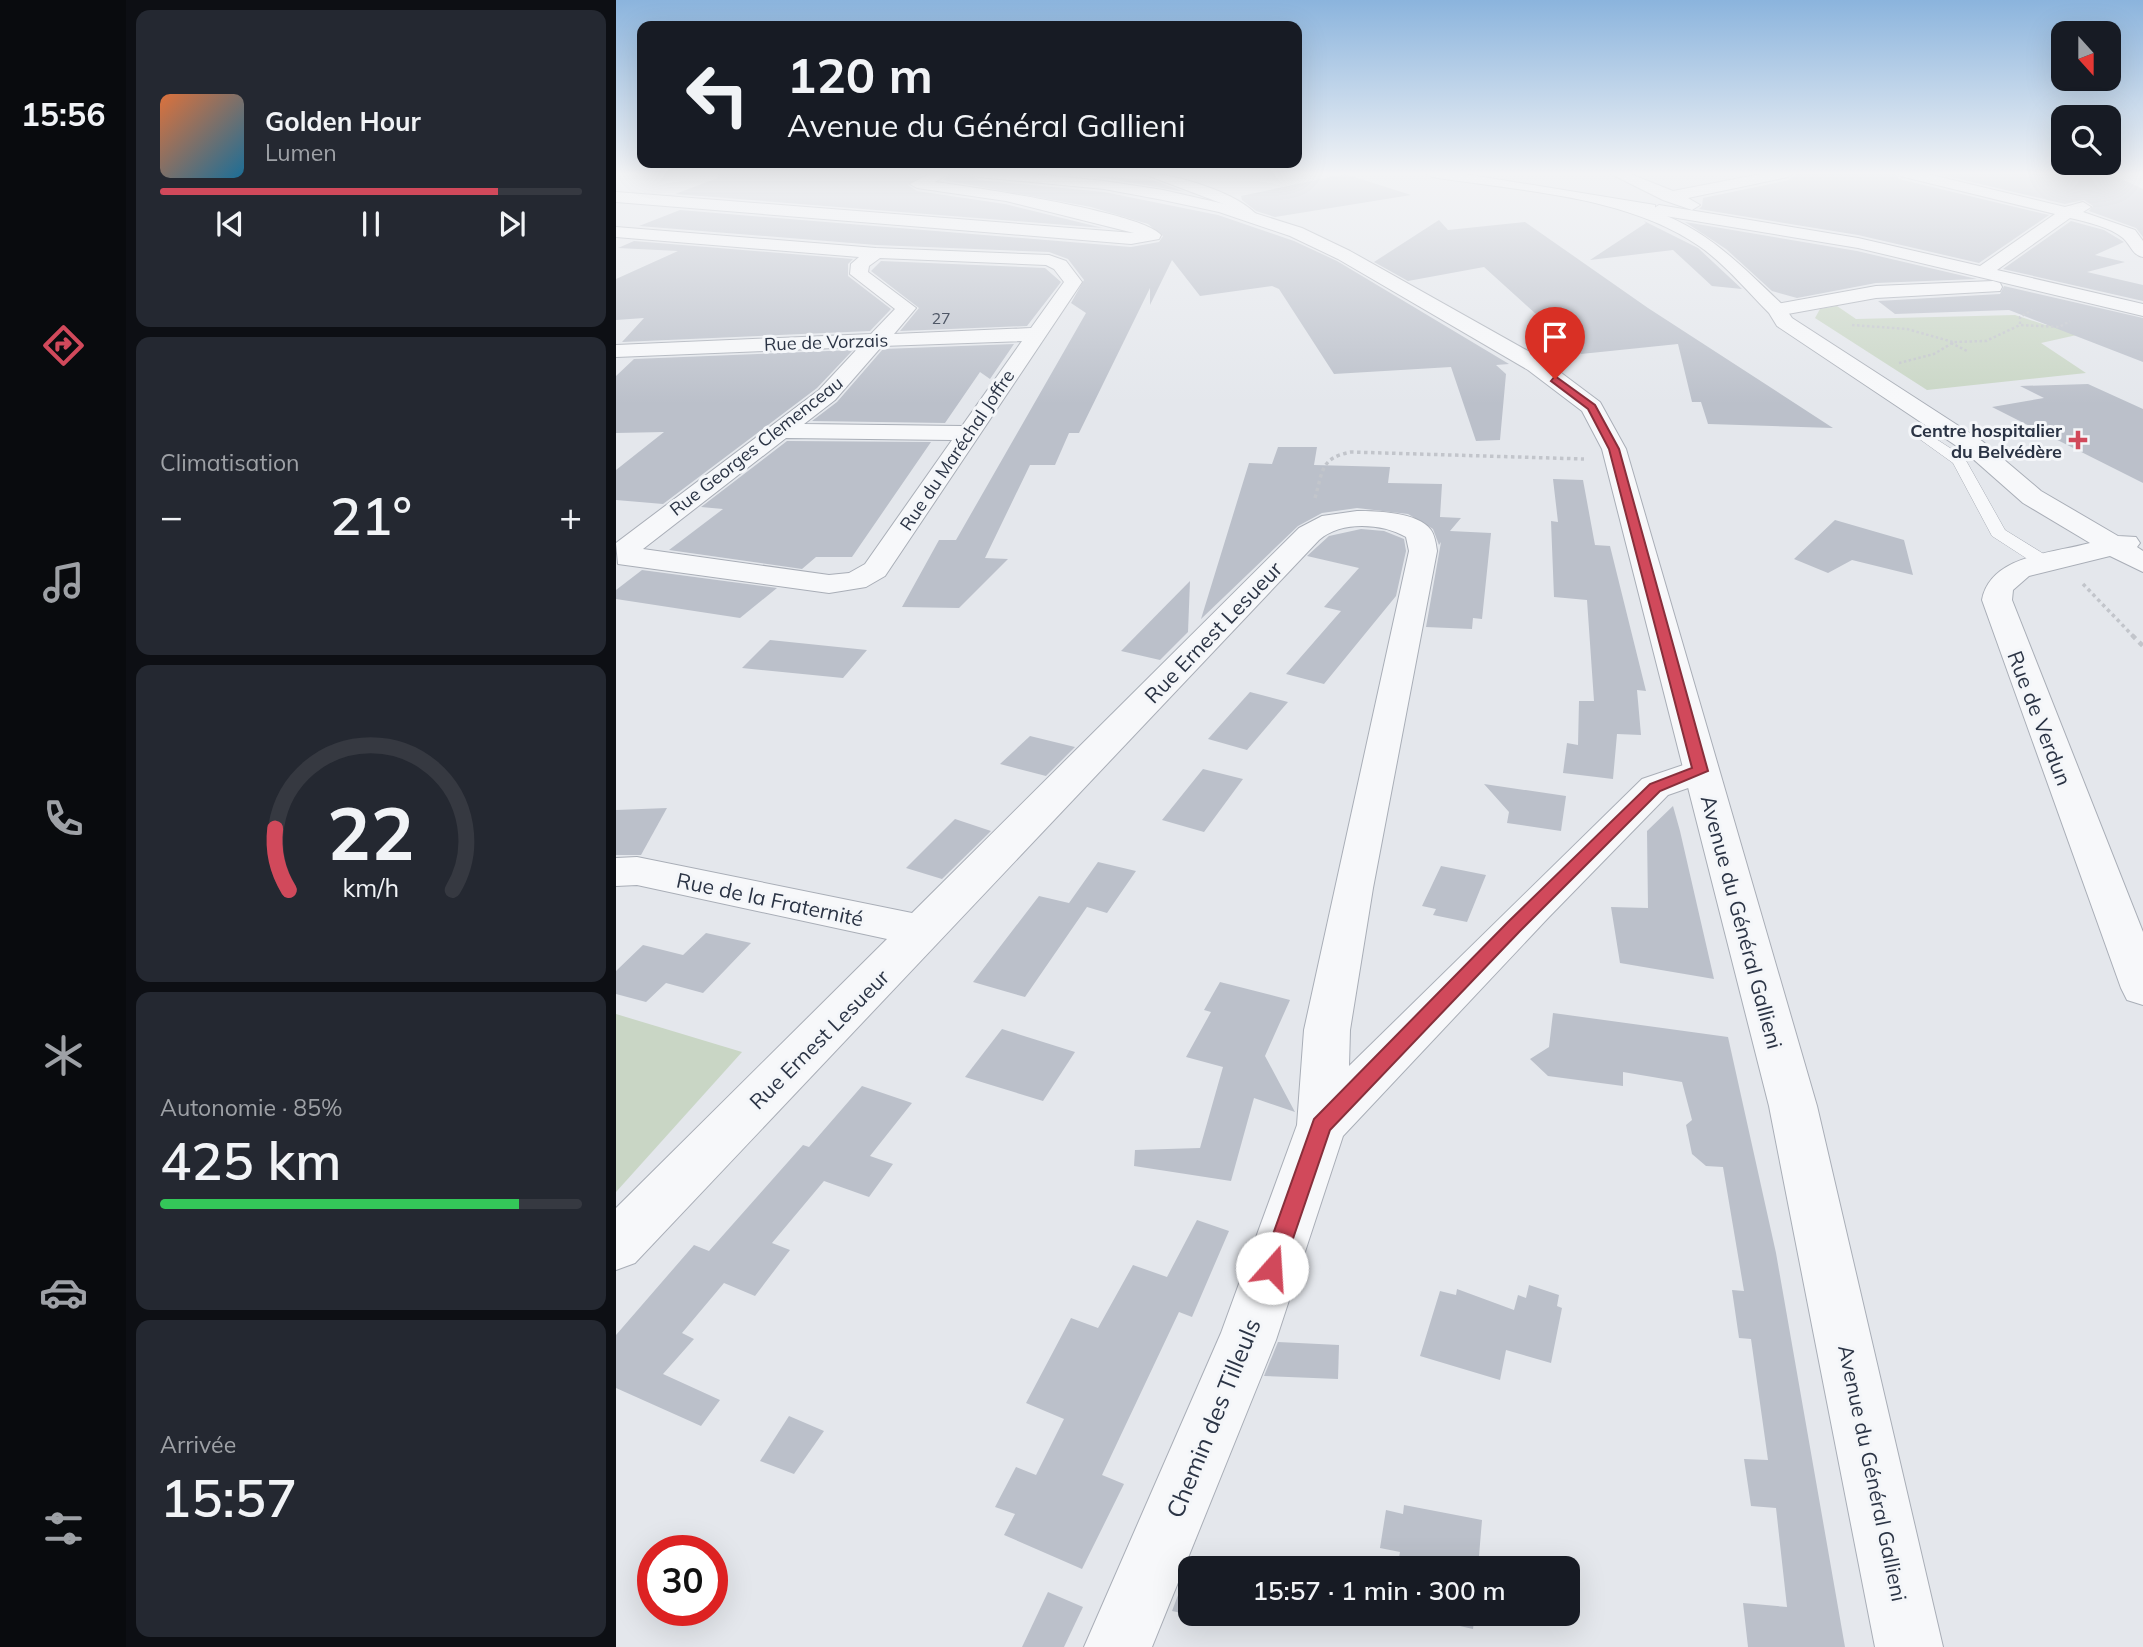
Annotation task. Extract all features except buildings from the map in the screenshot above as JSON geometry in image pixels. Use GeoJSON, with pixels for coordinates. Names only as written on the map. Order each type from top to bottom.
{"type":"FeatureCollection","features":[{"type":"Feature","properties":{"kind":"street"},"geometry":{"type":"LineString","coordinates":[[837,250],[876,253]]}},
{"type":"Feature","properties":{"kind":"street","name":"Avenue du Général Gallieni"},"geometry":{"type":"LineString","coordinates":[[1333,250],[1536,365],[1592,407],[1617,459],[1793,1106],[1891,1553],[1909,1647]]}},
{"type":"Feature","properties":{"kind":"street"},"geometry":{"type":"LineString","coordinates":[[1714,250],[1777,310],[1784,322],[1812,342],[1973,446],[2032,497],[2134,548]]}},
{"type":"Feature","properties":{"kind":"street"},"geometry":{"type":"LineString","coordinates":[[1889,250],[2143,310]]}},
{"type":"Feature","properties":{"kind":"street"},"geometry":{"type":"LineString","coordinates":[[1988,268],[2018,250]]}},
{"type":"Feature","properties":{"kind":"street","name":"Rue du Maréchal Joffre"},"geometry":{"type":"LineString","coordinates":[[617,555],[829,584],[856,581],[875,570],[1073,282],[1057,262],[876,253]]}},
{"type":"Feature","properties":{"kind":"street","name":"Rue Georges Clemenceau"},"geometry":{"type":"LineString","coordinates":[[617,555],[827,395],[906,308],[898,299],[859,274],[860,264],[876,253]]}},
{"type":"Feature","properties":{"kind":"street"},"geometry":{"type":"LineString","coordinates":[[1777,310],[1876,292],[2033,282]]}},
{"type":"Feature","properties":{"kind":"street"},"geometry":{"type":"LineString","coordinates":[[2108,302],[2132,291]]}},
{"type":"Feature","properties":{"kind":"street"},"geometry":{"type":"LineString","coordinates":[[1777,310],[1798,320],[1956,424],[2134,548]]}},
{"type":"Feature","properties":{"kind":"street","name":"Rue de Vorzais"},"geometry":{"type":"LineString","coordinates":[[616,351],[1036,334]]}},
{"type":"Feature","properties":{"kind":"street"},"geometry":{"type":"LineString","coordinates":[[780,431],[970,433]]}},
{"type":"Feature","properties":{"kind":"street"},"geometry":{"type":"LineString","coordinates":[[1322,1125],[1326,1030],[1423,551],[1419,533],[1404,525],[1351,521],[1329,523]]}},
{"type":"Feature","properties":{"kind":"street","name":"Rue Ernest Lesueur"},"geometry":{"type":"LineString","coordinates":[[616,1245],[924,932],[1303,540],[1329,523]]}},
{"type":"Feature","properties":{"kind":"street","name":"Rue de Verdun"},"geometry":{"type":"LineString","coordinates":[[2134,548],[2052,561],[2010,575],[1998,587],[1997,600],[2143,988]]}},
{"type":"Feature","properties":{"kind":"street","name":"Chemin des Tilleuls"},"geometry":{"type":"LineString","coordinates":[[1118,1647],[1247,1340],[1322,1125],[1514,926],[1655,787],[1701,771]]}},
{"type":"Feature","properties":{"kind":"street","name":"Rue de la Fraternité"},"geometry":{"type":"LineString","coordinates":[[616,872],[637,871],[924,932]]}},
{"type":"Feature","properties":{"kind":"lane"},"geometry":{"type":"LineString","coordinates":[[1919,432],[1959,460],[1998,533],[2052,561]]}},
{"type":"Feature","properties":{"kind":"path"},"geometry":{"type":"LineString","coordinates":[[2020,325],[2020,317],[2034,310]]}},
{"type":"Feature","properties":{"kind":"path"},"geometry":{"type":"LineString","coordinates":[[1847,323],[1907,330],[1952,342],[1981,342],[2020,325],[2059,327],[2062,323]]}},
{"type":"Feature","properties":{"kind":"path"},"geometry":{"type":"LineString","coordinates":[[1952,342],[1967,351]]}},
{"type":"Feature","properties":{"kind":"path"},"geometry":{"type":"LineString","coordinates":[[1898,363],[1934,354],[1952,342]]}},
{"type":"Feature","properties":{"kind":"path"},"geometry":{"type":"LineString","coordinates":[[1329,523],[1312,511],[1325,462],[1335,455],[1351,452],[1617,459]]}},
{"type":"Feature","properties":{"kind":"path"},"geometry":{"type":"LineString","coordinates":[[2052,561],[2143,646]]}},
{"type":"Feature","properties":{"kind":"green space"},"geometry":{"type":"Polygon","coordinates":[[[1837,306],[1856,319],[2015,315],[2046,325],[2114,323],[2117,326],[2041,343],[2086,373],[1927,390],[1815,318],[1820,309],[1837,306]]]}},
{"type":"Feature","properties":{"kind":"green space"},"geometry":{"type":"Polygon","coordinates":[[[616,1014],[742,1052],[616,1192],[616,1014]]]}},
{"type":"Feature","properties":{"kind":"place","name":"Centre hospitalier du Belvédère"},"geometry":{"type":"Point","coordinates":[2078,440]}},
{"type":"Feature","properties":{"kind":"route"},"geometry":{"type":"LineString","coordinates":[[1272,1268],[1322,1125],[1378,1064],[1655,787],[1701,771],[1614,449],[1592,407],[1555,379]]}}]}
